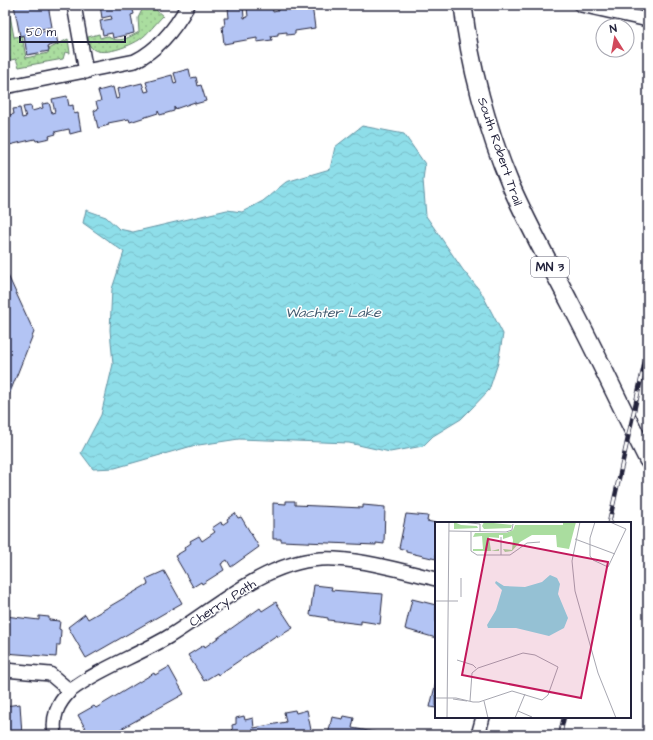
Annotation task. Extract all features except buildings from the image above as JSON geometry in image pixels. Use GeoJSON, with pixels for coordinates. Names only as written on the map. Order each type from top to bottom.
{"type":"FeatureCollection","features":[{"type":"Feature","properties":{"kind":"main road","name":"South Robert Trail"},"geometry":{"type":"LineString","coordinates":[[463,5],[465,27],[481,94],[511,185],[530,228],[571,305],[648,460]]}},
{"type":"Feature","properties":{"kind":"street"},"geometry":{"type":"LineString","coordinates":[[74,5],[86,72]]}},
{"type":"Feature","properties":{"kind":"street"},"geometry":{"type":"LineString","coordinates":[[5,88],[123,64],[144,57],[164,41],[188,5]]}},
{"type":"Feature","properties":{"kind":"street"},"geometry":{"type":"LineString","coordinates":[[580,5],[648,20]]}},
{"type":"Feature","properties":{"kind":"street","name":"Cherry Path"},"geometry":{"type":"LineString","coordinates":[[55,735],[54,721],[56,710],[62,699],[70,691],[167,638],[253,582],[284,567],[300,562],[334,559],[368,563],[435,579]]}},
{"type":"Feature","properties":{"kind":"street"},"geometry":{"type":"LineString","coordinates":[[5,670],[50,674],[70,691]]}},
{"type":"Feature","properties":{"kind":"street"},"geometry":{"type":"LineString","coordinates":[[478,735],[482,718]]}},
{"type":"Feature","properties":{"kind":"green space"},"geometry":{"type":"Polygon","coordinates":[[[5,5],[8,5],[14,37],[22,36],[26,58],[48,53],[49,49],[68,39],[70,53],[65,52],[63,59],[19,67],[16,59],[5,61],[5,5]]]}},
{"type":"Feature","properties":{"kind":"green space"},"geometry":{"type":"Polygon","coordinates":[[[142,5],[158,5],[155,9],[163,16],[142,38],[125,47],[108,51],[94,50],[89,45],[88,37],[99,34],[100,38],[107,36],[115,40],[119,40],[139,32],[138,18],[143,8],[142,5]]]}},
{"type":"Feature","properties":{"kind":"water","name":"Wachter Lake"},"geometry":{"type":"Polygon","coordinates":[[[362,126],[404,134],[425,164],[423,180],[426,216],[463,270],[481,292],[503,334],[498,363],[489,390],[461,419],[433,436],[423,446],[390,452],[349,443],[239,439],[192,446],[115,468],[93,469],[81,453],[101,415],[113,364],[110,330],[112,289],[124,252],[83,223],[86,210],[106,217],[119,229],[133,232],[227,210],[242,212],[263,201],[286,182],[330,169],[335,147],[362,126]]]}},
{"type":"Feature","properties":{"kind":"railway"},"geometry":{"type":"LineString","coordinates":[[609,522],[648,348]]}},
{"type":"Feature","properties":{"kind":"railway"},"geometry":{"type":"LineString","coordinates":[[560,735],[564,718]]}}]}
